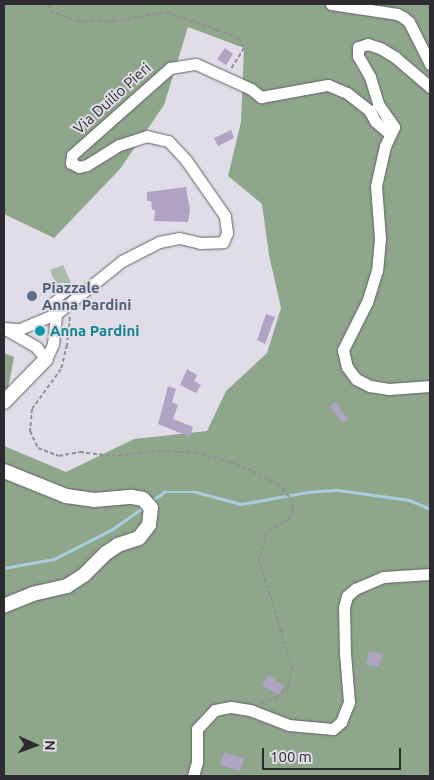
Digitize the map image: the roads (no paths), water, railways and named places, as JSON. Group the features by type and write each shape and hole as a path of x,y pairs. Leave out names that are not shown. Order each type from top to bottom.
{"street":[{"path":"331,4 397,14 403,17 410,22 430,64"},
{"path":"430,86 395,57 380,48 368,44 358,48 358,56 370,77 378,104 393,122 394,127 385,146 376,186 380,238 377,270 367,302 343,350 347,367 356,379 370,386 389,389 430,386"},
{"name":"Via Duilio Pieri","path":"4,328 20,329 56,314 122,261 159,242 179,238 200,243 213,244 222,242 227,233 225,216 186,160 168,141 147,136 118,145 87,165 78,167 70,163 72,155 170,68 196,64 251,89 261,97 328,85 347,93 369,110 376,121 390,134"},
{"path":"4,402 46,359 53,344 56,314 53,302 71,289"},
{"path":"4,328 36,347 46,359"},
{"path":"4,470 66,496 94,500 132,497 147,504 150,525 139,538 118,545 106,553 84,575 66,586 33,594 4,606"},
{"path":"193,776 197,762 197,729 206,717 215,710 232,707 250,710 290,726 334,729 341,722 349,702 344,634 346,596 355,588 383,577 430,574"}],"waterway":[{"path":"152,501 164,492 196,492 241,504 307,492 338,490 409,500 430,509"},
{"path":"4,568 54,559 111,530 144,507"}],"place":[{"name":"Piazzale Anna Pardini","path":"32,296"},
{"name":"Anna Pardini","path":"40,331"}]}
